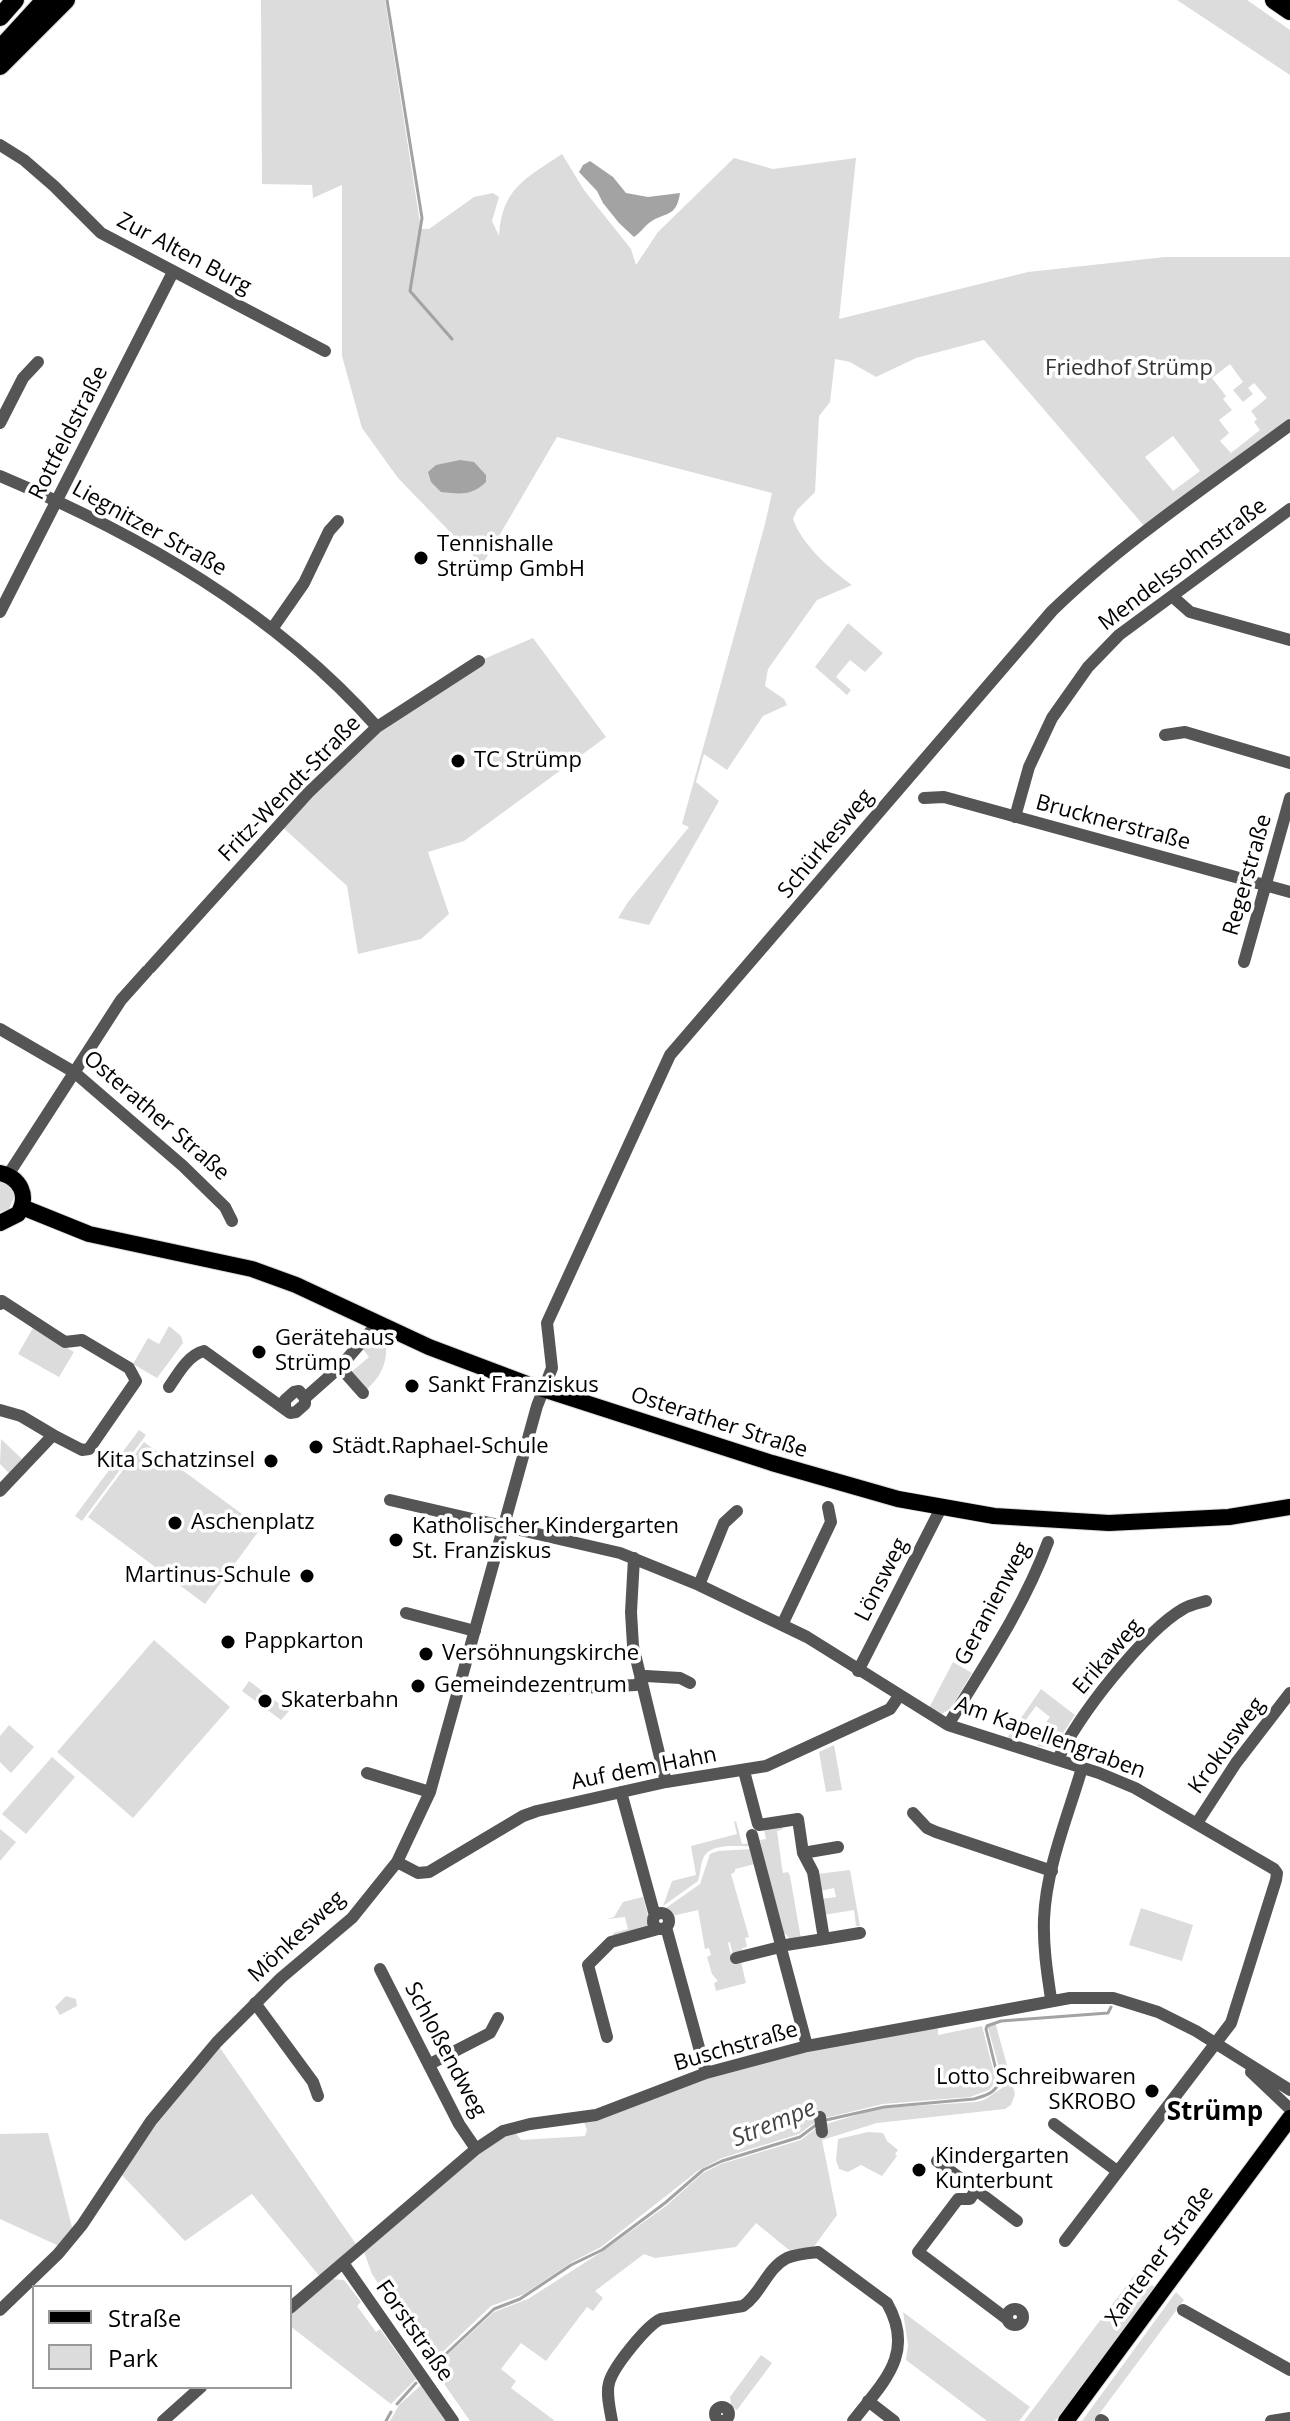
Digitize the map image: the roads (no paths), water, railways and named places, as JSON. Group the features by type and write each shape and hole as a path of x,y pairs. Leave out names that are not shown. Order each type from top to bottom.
{"highway":[{"path":"0,17 15,0"},
{"path":"0,49 45,0"},
{"path":"0,66 66,0"},
{"path":"1274,0 1290,11"}],"main road":[{"path":"0,1223 11,1219 22,1207 23,1192 15,1179 4,1174"},
{"name":"Osterather Straße","path":"22,1207 89,1234 252,1269 296,1285 429,1347 545,1390 843,1485 941,1508 1051,1521 1109,1523 1229,1517 1290,1507"},
{"name":"Xantener Straße","path":"1066,2421 1290,2118"}],"street":[{"name":"Zur Alten Burg","path":"0,145 24,160 54,186 101,233 325,351"},
{"name":"Rottfeldstraße","path":"0,612 173,272"},
{"path":"0,423 23,378 38,362"},
{"name":"Schürkesweg","path":"545,1390 552,1368 547,1323 670,1055 1052,611 1084,579 1126,546 1290,425"},
{"name":"Liegnitzer Straße","path":"0,476 57,500 197,575 272,629 343,688 377,727"},
{"name":"Mendelssohnstraße","path":"1015,817 1029,767 1052,718 1072,687 1119,635 1289,512"},
{"path":"272,629 304,583 329,531 338,521"},
{"path":"1172,596 1190,612 1290,640"},
{"name":"Fritz-Wendt-Straße","path":"4,1174 121,1000 310,792 377,727 479,661"},
{"path":"1165,735 1185,732 1290,763"},
{"name":"Brucknerstraße","path":"924,798 944,797 1290,892"},
{"name":"Regerstraße","path":"1244,962 1290,798"},
{"name":"Osterather Straße","path":"0,1029 74,1072 183,1166 225,1207 232,1221"},
{"path":"0,1304 2,1301 20,1310 27,1320 65,1342 82,1340 129,1368 136,1381 91,1446 82,1450 21,1416 0,1410"},
{"path":"169,1387 195,1353 204,1351 276,1405 285,1408 285,1400 294,1392 299,1391 305,1398 340,1367 377,1324"},
{"path":"340,1367 363,1393"},
{"name":"Mönkesweg","path":"0,2310 82,2225 151,2121 217,2042 255,2003 352,1918 397,1862 430,1792 537,1406 545,1390"},
{"path":"0,1491 53,1435"},
{"name":"Am Kapellengraben","path":"390,1500 634,1558 699,1585 807,1637 948,1725 1135,1788 1269,1864 1277,1873 1231,2023 1215,2044"},
{"path":"782,1625 831,1522 828,1507"},
{"name":"Lönsweg","path":"858,1671 941,1508"},
{"path":"699,1585 724,1523 737,1511"},
{"name":"Geranienweg","path":"948,1725 1018,1610 1048,1542"},
{"path":"634,1558 633,1646 666,1782"},
{"name":"Erikaweg","path":"1058,1760 1065,1740 1125,1664 1184,1608 1206,1601"},
{"path":"406,1613 475,1631"},
{"path":"559,1689 636,1685 646,1676 680,1678 690,1683"},
{"name":"Krokusweg","path":"1197,1823 1236,1763 1290,1693"},
{"name":"Auf dem Hahn","path":"397,1862 418,1873 429,1872 523,1816 666,1782 774,1764 879,1715 890,1709 899,1696"},
{"path":"1051,1999 1044,1958 1044,1916 1052,1871 1082,1768"},
{"path":"744,1771 781,1946 807,2046"},
{"path":"367,1773 430,1792"},
{"path":"621,1792 706,2073"},
{"path":"913,1813 927,1828 936,1832 1052,1871"},
{"path":"757,1828 798,1819 803,1853 813,1872 824,1939"},
{"path":"803,1853 838,1847"},
{"path":"607,2037 588,1965 611,1942 660,1924"},
{"path":"736,1958 781,1946 860,1933"},
{"name":"Schloßendweg","path":"380,1969 459,2124 476,2149"},
{"name":"Buschstraße","path":"292,2306 476,2149 503,2131 596,2115 706,2073 807,2046 1051,1999 1100,1997 1123,2000 1175,2019 1290,2090"},
{"path":"255,2003 313,2082 318,2096"},
{"path":"430,2064 490,2033 498,2018"},
{"path":"1065,2241 1215,2044"},
{"name":"Buschstraße","path":"1243,2063 1290,2109"},
{"path":"820,2117 822,2132"},
{"path":"1054,2124 1117,2171"},
{"path":"937,2161 1017,2221"},
{"path":"976,2190 970,2199 958,2199 918,2252 1007,2319"},
{"path":"612,2421 609,2384 651,2324 661,2319 743,2306 751,2301 783,2260 818,2252 887,2303 893,2314 898,2356 895,2365 853,2421"},
{"name":"Forststraße","path":"343,2263 453,2421"},
{"path":"1183,2310 1290,2370"},
{"path":"163,2421 199,2389"},
{"path":"868,2401 894,2421"},
{"path":"1271,2421 1290,2418"}],"waterway":[{"path":"387,0 422,218 410,291 452,339"},
{"name":"Strempe","path":"826,2120 884,2107 974,2099 986,2095 999,2082 987,2026 1001,2021 1108,2013 1111,2007"},
{"name":"Strempe","path":"435,2364 494,2309 520,2299 571,2265 602,2250 703,2170 722,2161 800,2137 816,2125"},
{"name":"Strempe","path":"397,2404 416,2383"},
{"name":"Strempe","path":"386,2421 391,2412"}],"place":[{"name":"Tennishalle Strümp GmbH","path":"421,558"},
{"name":"TC Strümp","path":"458,761"},
{"name":"Gerätehaus Strümp","path":"259,1352"},
{"name":"Sankt Franziskus","path":"412,1386"},
{"name":"Städt.Raphael-Schule","path":"316,1447"},
{"name":"Kita Schatzinsel","path":"271,1461"},
{"name":"Aschenplatz","path":"175,1523"},
{"name":"Katholischer Kindergarten St. Franziskus","path":"396,1540"},
{"name":"Martinus-Schule","path":"307,1576"},
{"name":"Pappkarton","path":"228,1642"},
{"name":"Versöhnungskirche","path":"426,1654"},
{"name":"Gemeindezentrum","path":"418,1686"},
{"name":"Skaterbahn","path":"265,1701"},
{"name":"Lotto Schreibwaren SKROBO","path":"1152,2091"},
{"name":"Kindergarten Kunterbunt","path":"919,2170"}],"district":[{"name":"Strümp","path":"1215,2113"}],"park label":[{"name":"Friedhof Strümp","path":"1129,369"}]}
